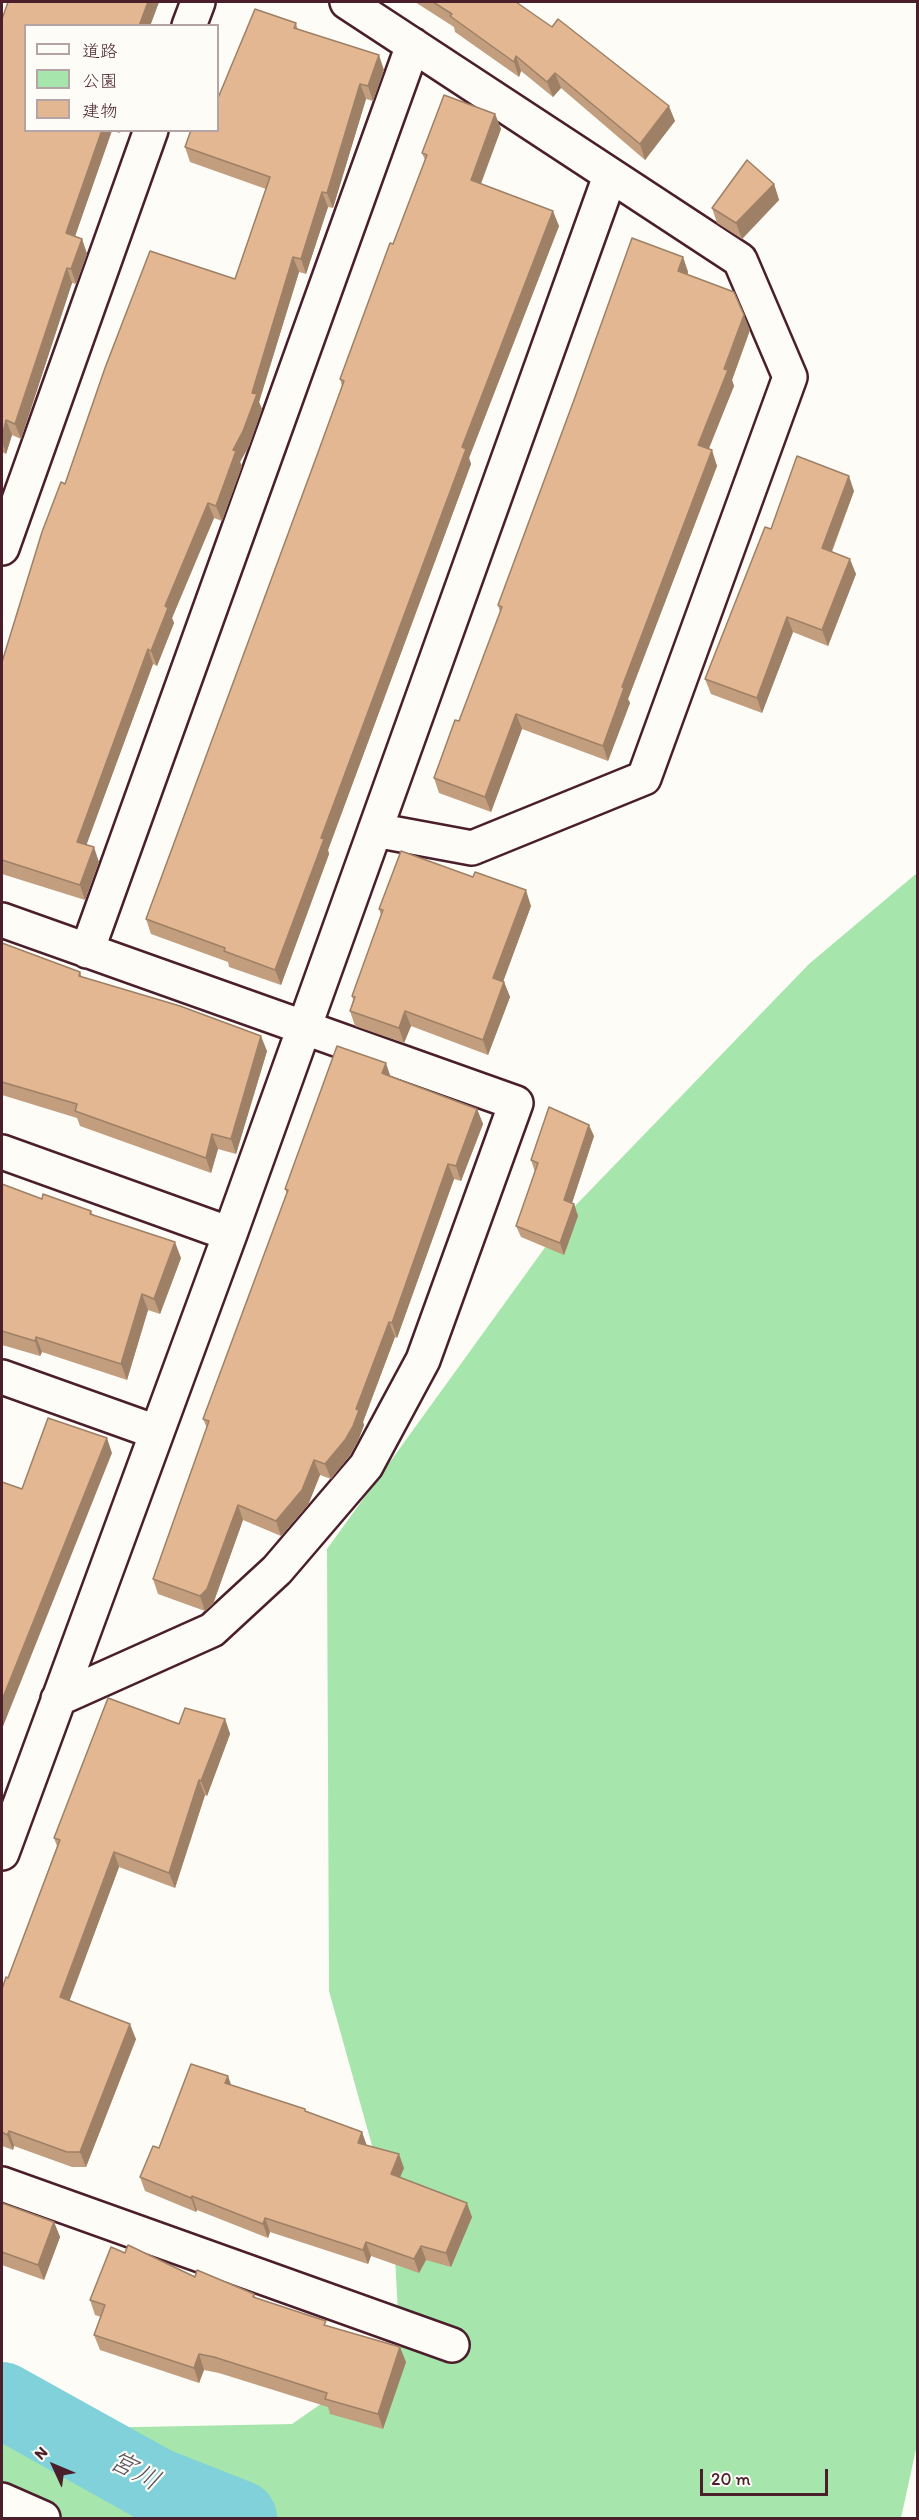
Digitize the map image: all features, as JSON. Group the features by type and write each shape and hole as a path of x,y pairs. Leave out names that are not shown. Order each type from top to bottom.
{"street":[{"path":"190,24 198,2"},
{"path":"347,2 740,260 790,377 644,778 472,848 375,830"},
{"path":"87,951 413,45"},
{"path":"2,548 150,132"},
{"path":"2,1852 230,1234 610,176"},
{"path":"2,920 516,1103 423,1360 366,1466 276,1570 212,1630 58,1699"},
{"path":"2,1152 230,1234"},
{"path":"2,1377 156,1432"},
{"path":"2,2184 452,2345"},
{"path":"2,2500 43,2518"}],"green space":[{"path":"917,873 918,2440 901,2518 2,2518 2,2423 34,2429 292,2424 400,2349 393,2221 329,1991 327,1549 575,1206 809,964"}],"building":[{"path":"8,2 148,2 140,24 24,24 24,132 101,132 66,233 82,239 71,269 67,268 15,424 6,420 2,437 2,19"},
{"path":"433,2 516,2 552,27 558,19 669,106 640,144 555,73 547,82 516,56 514,62"},
{"path":"255,9 296,23 294,28 379,55 368,86 360,84 327,193 322,192 301,259 293,257 252,393 257,394 233,450 236,451 216,506 208,503 165,606 168,608 151,651 148,649 77,842 94,847 80,885 2,860 2,662 42,532 61,482 65,484 105,368 150,251 235,279 270,177 185,147 190,132 219,132 219,96"},
{"path":"444,95 495,114 471,180 553,211 462,447 466,449 321,838 324,839 275,970 224,951 225,948 146,919 344,381 340,379 390,243 393,244 427,155 422,153"},
{"path":"747,160 774,184 736,223 712,208"},
{"path":"632,238 683,257 678,271 734,292 744,315 724,369 728,370 698,445 712,450 622,687 624,688 603,746 516,714 485,797 434,778 455,720 459,721 502,607 498,605"},
{"path":"797,456 849,476 822,548 850,559 822,630 787,617 757,698 705,679 765,527 771,529"},
{"path":"401,851 473,877 475,872 526,890 493,978 504,982 483,1040 405,1011 399,1028 350,1011 355,997 352,996 383,910 379,909"},
{"path":"2,943 80,972 79,976 180,1006 261,1036 231,1139 212,1134 206,1158 75,1111 77,1104 2,1082"},
{"path":"337,1046 386,1063 382,1073 384,1074 477,1109 456,1166 448,1164 392,1323 389,1322 356,1409 359,1410 353,1426 345,1440 325,1464 314,1460 302,1490 276,1521 238,1505 207,1589 200,1596 153,1579 209,1421 203,1419 288,1190 285,1189"},
{"path":"549,1107 589,1125 564,1200 574,1204 560,1243 516,1226 538,1163 531,1160"},
{"path":"2,1184 42,1199 43,1194 91,1211 90,1214 175,1242 154,1299 142,1294 121,1364 36,1337 35,1341 2,1331"},
{"path":"48,1418 107,1438 2,1700 2,1482 22,1489"},
{"path":"108,1698 179,1724 185,1708 225,1719 201,1781 199,1780 169,1873 114,1852 60,1997 130,2024 80,2152 67,2152 9,2131 7,2135 2,2132 2,1989 60,1840 54,1838"},
{"path":"191,2064 228,2076 225,2083 305,2109 305,2111 362,2132 358,2143 399,2154 391,2174 467,2203 446,2253 421,2246 414,2259 366,2242 363,2250 265,2218 263,2224 140,2177 153,2146 159,2148"},
{"path":"2,2203 54,2222 38,2265 2,2252"},
{"path":"128,2245 195,2277 197,2270 254,2294 253,2297 326,2321 324,2325 400,2347 378,2414 325,2399 327,2393 214,2357 199,2354 194,2368 94,2335 105,2305 90,2300 111,2247 125,2253"}],"waterway":[{"name":"宮川","path":"2,2400 155,2485 239,2518"}]}
